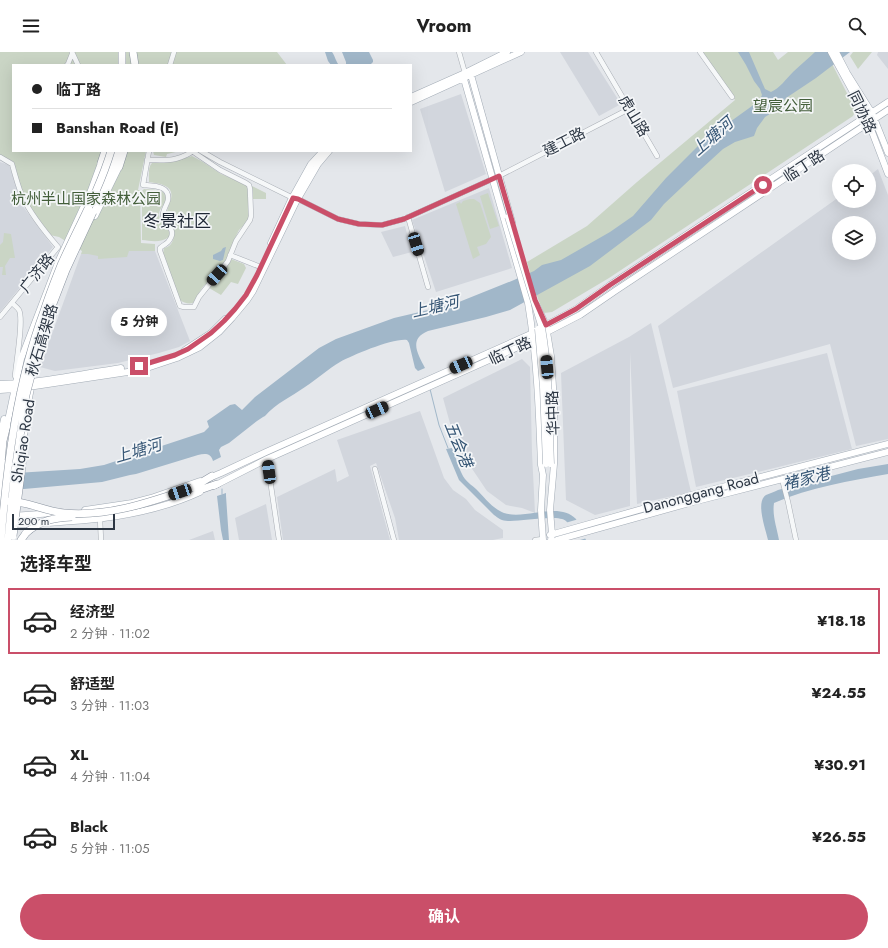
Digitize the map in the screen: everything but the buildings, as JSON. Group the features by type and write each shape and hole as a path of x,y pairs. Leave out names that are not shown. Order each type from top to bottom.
{"highway":[{"path":"122,52 122,64"},
{"path":"132,52 133,64"},
{"path":"101,162 105,152"},
{"path":"1,540 14,428 32,346 60,267 88,209 111,152"},
{"name":"秋石高架路","path":"10,540 14,478 22,419 26,395 38,349 49,314 118,152"},
{"path":"119,167 124,152"},
{"path":"2,473 2,455 6,425"},
{"path":"10,540 24,432"},
{"path":"21,540 32,528 47,520 100,516 148,505 193,490 212,476"},
{"path":"0,502 18,501 62,513 94,513 117,510 217,484"}],"main road":[{"path":"412,97 467,76 507,52"},
{"path":"412,102 521,52"},
{"name":"同协路","path":"831,52 869,115 875,119 888,153"},
{"name":"同协路","path":"836,52 845,74"},
{"name":"华中路","path":"467,76 496,177 528,304 533,333 541,465 543,475 541,510 544,540"},
{"name":"临丁路","path":"0,517 81,511 132,503 151,498 212,476 533,333 576,309 888,102"},
{"name":"临丁路","path":"0,526 111,518 154,509 184,500 267,459 534,340 580,315 615,290 869,124 888,110"},
{"name":"同协路","path":"869,115 869,124 888,174"},
{"path":"0,390 32,384 141,370 177,358 200,347 219,332 253,291 262,268 295,198 312,164 322,152"},
{"path":"295,198 318,164 328,152"},
{"name":"Shiqiao Road","path":"0,510 6,425 16,387 21,359 58,260 61,248 90,193 101,162"},
{"name":"Shiqiao Road","path":"24,432 32,384 41,349 52,316 77,254 119,167"},
{"name":"华中路","path":"499,189 535,300 546,325 551,356 554,402 554,464 550,510 552,537"},
{"name":"华中路","path":"499,189 538,330 548,464 553,476"},
{"path":"0,384 16,387"},
{"path":"0,438 8,399 16,387"},
{"name":"Danonggang Road","path":"558,540 588,528 691,495 888,444"},
{"name":"Danonggang Road","path":"544,540 562,532 588,528 888,452"},
{"name":"华中路","path":"543,475 548,464"},
{"name":"Shiqiao Road","path":"10,540 12,516 20,469"}],"street":[{"path":"170,64 174,52"},
{"name":"华中路","path":"459,52 467,76"},
{"name":"虎山路","path":"596,52 658,156"},
{"path":"700,52 732,97"},
{"path":"68,64 72,53"},
{"path":"72,53 78,64"},
{"name":"建工路","path":"203,152 220,162 338,219 359,224 382,225 408,218 496,177 629,109"},
{"path":"149,152 143,186 159,186 163,188 168,195 168,200 163,214 172,233 168,242 160,248 160,251 180,306 194,307 199,297 222,269 251,216 250,189 248,185 220,170 193,152"},
{"path":"147,160 176,160 186,156 190,152"},
{"path":"0,158 12,164 22,196 35,219 61,248 77,254"},
{"path":"408,218 428,288"},
{"name":"广济路","path":"0,317 61,248"},
{"path":"230,255 262,268"},
{"path":"12,303 18,308 20,318 15,375 16,387"},
{"path":"267,459 279,540"},
{"path":"375,469 394,540"},
{"path":"782,479 796,540"},
{"path":"100,519 101,540"},
{"path":"535,540 544,540"}],"shaded area":[{"path":"560,52 588,52 621,104 599,116"},
{"path":"878,52 888,52 888,69 877,55"},
{"path":"461,94 486,174 445,192 420,109"},
{"path":"0,162 9,165 17,186 19,201 53,247 0,312"},
{"path":"878,169 888,195 888,439 856,446 830,344 673,388 658,326 832,202 832,208 876,208 876,171"},
{"path":"489,188 512,268 436,292 412,220"},
{"path":"405,226 412,252 393,257 381,232"},
{"path":"155,251 190,341 179,347 118,363 55,371 40,367 81,254"},
{"path":"651,323 691,492 637,504 630,352 630,506 595,515 566,500 561,373 629,337"},
{"path":"827,353 852,449 696,487 677,391"},
{"path":"522,359 530,367 535,513 522,508 506,505 487,491 456,445 443,398"},
{"path":"420,411 444,478 453,490 466,499 475,510 503,530 503,538 493,540 399,540 395,518 376,463 370,466 390,540 283,540 277,497 335,469 337,482 349,476 337,440"},
{"path":"266,504 272,540 239,540 235,518"},
{"path":"213,531 215,540 189,540"}],"green space":[{"name":"杭州半山国家森林公园","path":"0,52 277,52 286,64 12,64 12,152 146,152 138,190 140,190 141,243 155,244 155,251 129,251 127,257 98,259 98,256 81,254 82,251 59,237 50,235 34,216 19,183 12,161 0,156"},
{"name":"望宸公园","path":"703,52 773,52 778,60 788,52 826,52 855,109 855,112 853,116 609,278 552,312 544,313 538,299 527,262 587,226 735,100"},
{"path":"853,52 872,52 858,69 850,56"},
{"path":"153,152 176,152 167,154 166,157 154,155"},
{"path":"192,156 221,174 247,186 249,217 246,223 239,230 227,258 220,269 202,288 193,303 185,303 180,300 163,253 164,248 171,244 174,236 167,215 171,198 170,190 164,185 149,182 149,173 152,163 173,162"},
{"path":"252,186 266,193 266,199 253,199"},
{"path":"144,189 157,190 165,194 166,201 160,210 159,215 170,233 169,237 166,239 156,241 142,240 142,191"},
{"path":"488,193 499,226 490,229 480,196"},
{"path":"474,199 480,203 491,237 486,244 477,247 480,255 473,259 456,204 460,202 461,204 463,201"},
{"path":"4,233 11,234 15,258 10,258 5,266 6,275 2,275 3,267 0,267 0,245 3,242"},
{"path":"231,259 244,264 246,268 238,284 231,282 221,295 209,288 224,272"}],"water":[{"path":"325,52 332,52 338,64 330,64"},
{"path":"342,52 369,52 373,60 371,64 346,64"},
{"name":"上塘河","path":"738,52 749,52 765,89 771,92 780,86 815,52 850,52 816,78 786,98 775,111 765,117 757,128 754,136 735,142 723,149 664,204 651,220 590,266 510,310 428,331 422,334 418,338 416,347 425,368 418,371 415,368 407,340 383,344 354,355 331,368 269,411 265,416 229,443 221,447 219,450 221,457 213,461 211,456 203,454 136,474 102,482 0,490 0,474 80,469 104,465 204,432 209,427 207,421 230,405 235,404 242,410 255,397 319,348 336,339 394,318 454,304 514,280 534,271 542,265 561,260 610,232 633,216 666,178 702,142 759,101 762,95 760,89"},
{"path":"226,247 223,260 220,261 213,259 213,255"},
{"path":"452,448 459,468 465,479 496,509 513,515 561,511 576,519 586,540 577,540 566,521 562,519 547,518 508,521 502,520 494,515 459,480 446,449"},
{"path":"888,464 888,474 816,489 788,497 774,503 774,517 779,540 768,540 761,510 761,504 766,495 778,490 858,469"},
{"path":"226,493 229,540 223,540 217,496"}],"pier":[{"path":"579,519 587,538 575,540 565,523"}],"waterway":[{"name":"五会港","path":"430,389 439,425 448,448"},
{"path":"222,489 222,494"}],"district":[{"name":"冬景社区","path":"177,221"}],"route":[{"path":"139,366 159,361 188,349 211,333 235,309 246,295 257,275 293,198 298,199 338,219 359,224 382,225 404,219 499,176 535,300 546,325 576,309 610,285 763,185"}],"water label":[{"name":"褚家港","path":"806,478"}]}
